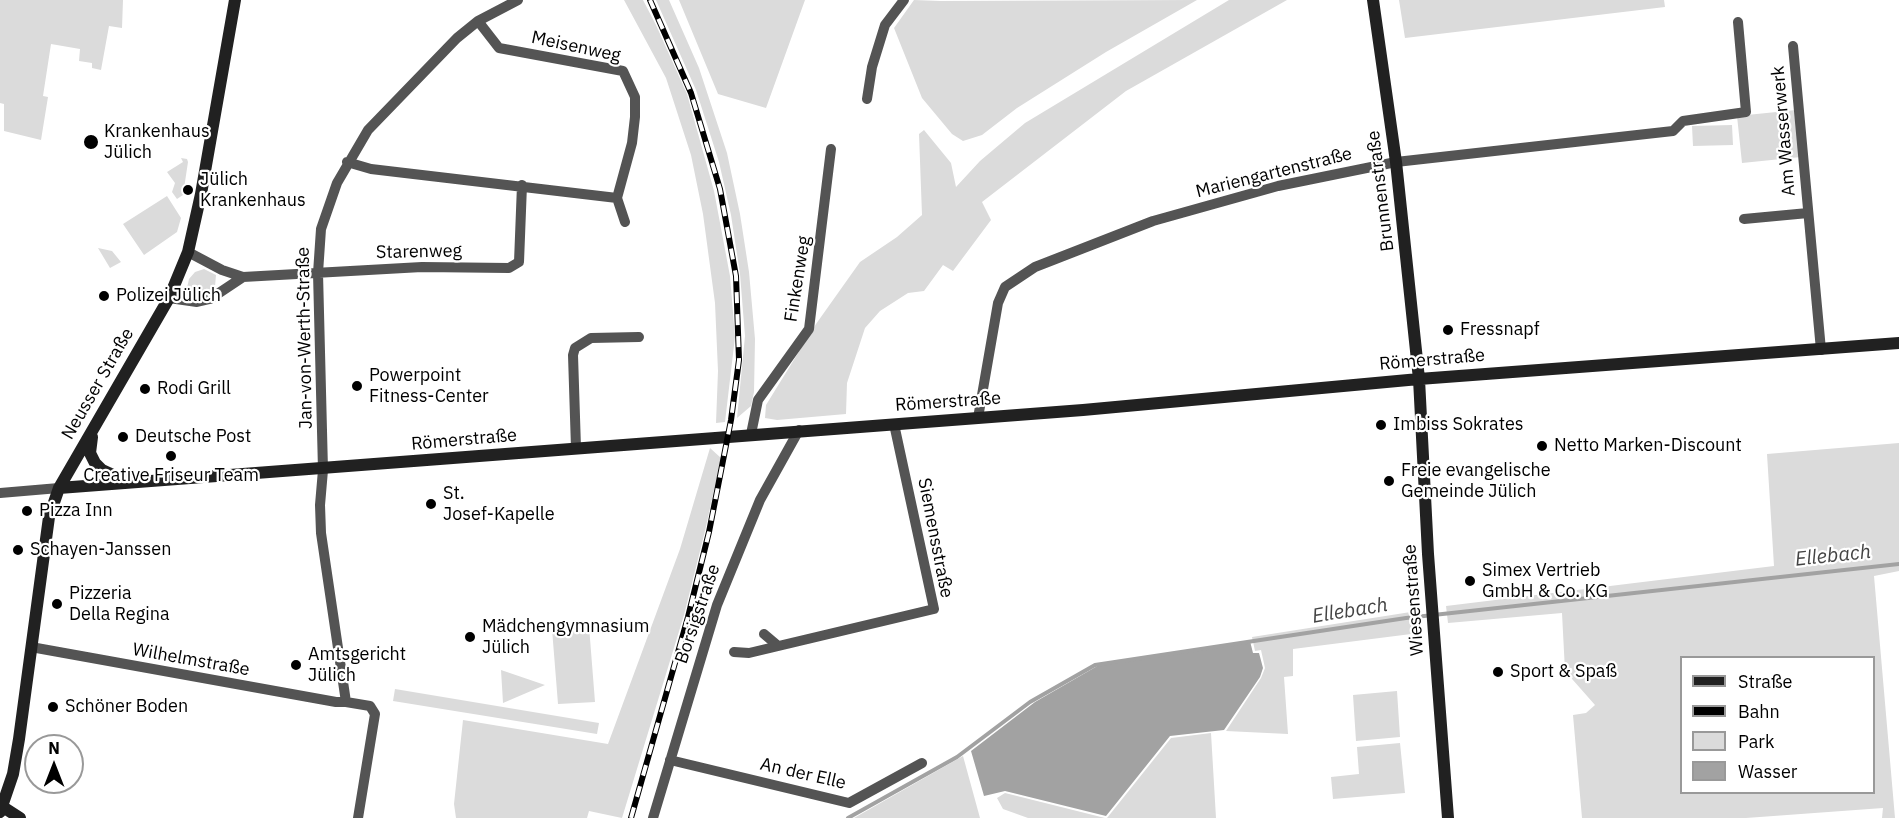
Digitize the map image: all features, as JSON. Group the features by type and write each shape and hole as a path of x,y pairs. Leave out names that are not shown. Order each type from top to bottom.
{"main road":[{"name":"Neusser Straße","path":"1,810 15,766 49,517 59,488 169,298 188,252 201,194 235,0"},
{"name":"Brunnenstraße","path":"1373,0 1396,162 1419,379"},
{"name":"Römerstraße","path":"59,488 323,470 799,430 978,418 1419,379 1899,343"},
{"name":"Wiesenstraße","path":"1419,379 1432,605 1448,818"},
{"path":"94,429 90,446 95,463 115,477 133,483"},
{"path":"1,810 21,818"}],"street":[{"name":"Jan-von-Werth-Straße","path":"346,702 321,532 323,470 318,250 326,208 348,162 368,130 457,38 478,21 518,0"},
{"path":"867,99 872,67 885,25 904,0"},
{"name":"Meisenweg","path":"478,21 499,48 623,71 635,97 632,143 617,198"},
{"name":"Mariengartenstraße","path":"978,418 998,303 1005,287 1017,277 1109,237 1153,221 1278,186 1396,162 1673,131 1683,121 1746,112 1738,22"},
{"name":"Am Wasserwerk","path":"1793,46 1821,350"},
{"name":"Finkenweg","path":"751,434 758,400 809,329 831,149"},
{"path":"348,162 370,169 522,185 617,198 625,222"},
{"name":"Starenweg","path":"318,273 422,267 509,268 519,262 522,185"},
{"name":"Am Wasserwerk","path":"1744,219 1808,213"},
{"path":"188,252 222,270 243,277 318,273"},
{"path":"169,298 197,302 210,299 243,277"},
{"path":"576,448 573,355 575,348 591,338 639,337"},
{"name":"Siemensstraße","path":"734,652 749,653 934,609 894,424"},
{"name":"Borsigstraße","path":"653,818 717,605 760,500 799,430"},
{"name":"Römerstraße","path":"0,493 59,488"},
{"path":"764,634 777,645"},
{"name":"Wilhelmstraße","path":"31,647 324,700 370,706 375,714 358,818"},
{"name":"An der Elle","path":"670,760 849,803 921,763"}],"green space":[{"path":"0,0 123,0 122,28 109,26 101,70 92,68 92,63 79,61 80,49 51,44 43,96 48,97 41,140 4,131 4,104 0,103"},
{"path":"624,0 643,0 656,25 687,94 714,191 730,276 735,337 725,422 716,423 718,371 715,303 703,214 691,155 666,78"},
{"path":"656,0 669,0 699,68 727,153 740,214 749,272 755,339 754,392 751,406 737,418 745,336 740,274 731,215 719,162 696,90"},
{"path":"679,0 805,0 766,108 718,94"},
{"path":"914,0 1197,0 1106,52 1017,108 982,135 963,141 952,134 922,98 894,28"},
{"path":"1229,0 1287,0 1126,91 982,202 991,220 953,271 943,265 924,291 908,293 880,311 865,328 847,383 846,414 777,420 765,418 766,405 816,324 860,262 897,237 922,215 919,134 924,130 951,163 956,187 980,161 1025,123"},
{"path":"1399,0 1664,0 1665,7 1405,38"},
{"path":"1796,110 1801,157 1742,163 1737,116"},
{"path":"1732,125 1733,145 1693,146 1692,126"},
{"path":"181,158 187,159 188,162 183,195 177,199 172,192 175,183 167,172 183,162"},
{"path":"167,196 181,218 177,232 144,255 123,224"},
{"path":"98,248 112,251 121,262 110,268"},
{"path":"204,269 216,275 215,286 202,295 193,295 187,288 189,279 195,272"},
{"path":"1899,443 1899,571 1874,576 1895,818 1882,818 1883,808 1746,818 1582,818 1573,715 1586,713 1595,705 1565,671 1562,613 1448,623 1446,606 1774,566 1767,454"},
{"path":"710,448 721,458 705,531 684,615 622,818 589,811 587,818 456,818 454,804 463,720 608,744 680,549"},
{"path":"1417,611 1419,633 1293,649 1293,676 1284,677 1288,734 1226,731 1261,678 1265,668 1261,650 1255,651 1252,637"},
{"path":"589,626 595,702 558,704 552,629"},
{"path":"501,670 545,685 503,703"},
{"path":"395,689 599,723 597,734 393,701"},
{"path":"1397,691 1400,737 1356,741 1353,695"},
{"path":"1211,733 1216,818 1107,818 1171,738"},
{"path":"1400,743 1405,793 1333,799 1331,777 1359,774 1357,747"},
{"path":"963,756 980,818 854,818"},
{"path":"1005,793 1105,818 1028,818 1003,809 997,798"}],"water":[{"path":"1250,641 1253,653 1259,653 1263,668 1260,677 1224,730 1170,736 1106,816 1005,791 984,796 971,751 1035,702 1099,665"}],"waterway":[{"name":"Ellebach","path":"848,818 957,757 1030,702 1095,665 1406,618 1899,564"}],"railway":[{"path":"631,818 688,617 709,532 731,420 739,360 736,276 720,189 691,93 650,0"}],"place":[{"name":"Krankenhaus Jülich","path":"91,142"},
{"name":"Jülich Krankenhaus","path":"188,190"},
{"name":"Polizei Jülich","path":"104,296"},
{"name":"Fressnapf","path":"1448,330"},
{"name":"Powerpoint Fitness-Center","path":"357,386"},
{"name":"Rodi Grill","path":"145,389"},
{"name":"Imbiss Sokrates","path":"1381,425"},
{"name":"Deutsche Post","path":"123,437"},
{"name":"Netto Marken-Discount","path":"1542,446"},
{"name":"Creative Friseur Team","path":"171,456"},
{"name":"Freie evangelische Gemeinde Jülich","path":"1389,481"},
{"name":"St. Josef-Kapelle","path":"431,504"},
{"name":"Pizza Inn","path":"27,511"},
{"name":"Schayen-Janssen","path":"18,550"},
{"name":"Simex Vertrieb GmbH & Co. KG","path":"1470,581"},
{"name":"Pizzeria Della Regina","path":"57,604"},
{"name":"Mädchengymnasium Jülich","path":"470,637"},
{"name":"Amtsgericht Jülich","path":"296,665"},
{"name":"Sport & Spaß","path":"1498,672"},
{"name":"Schöner Boden","path":"53,707"}]}
